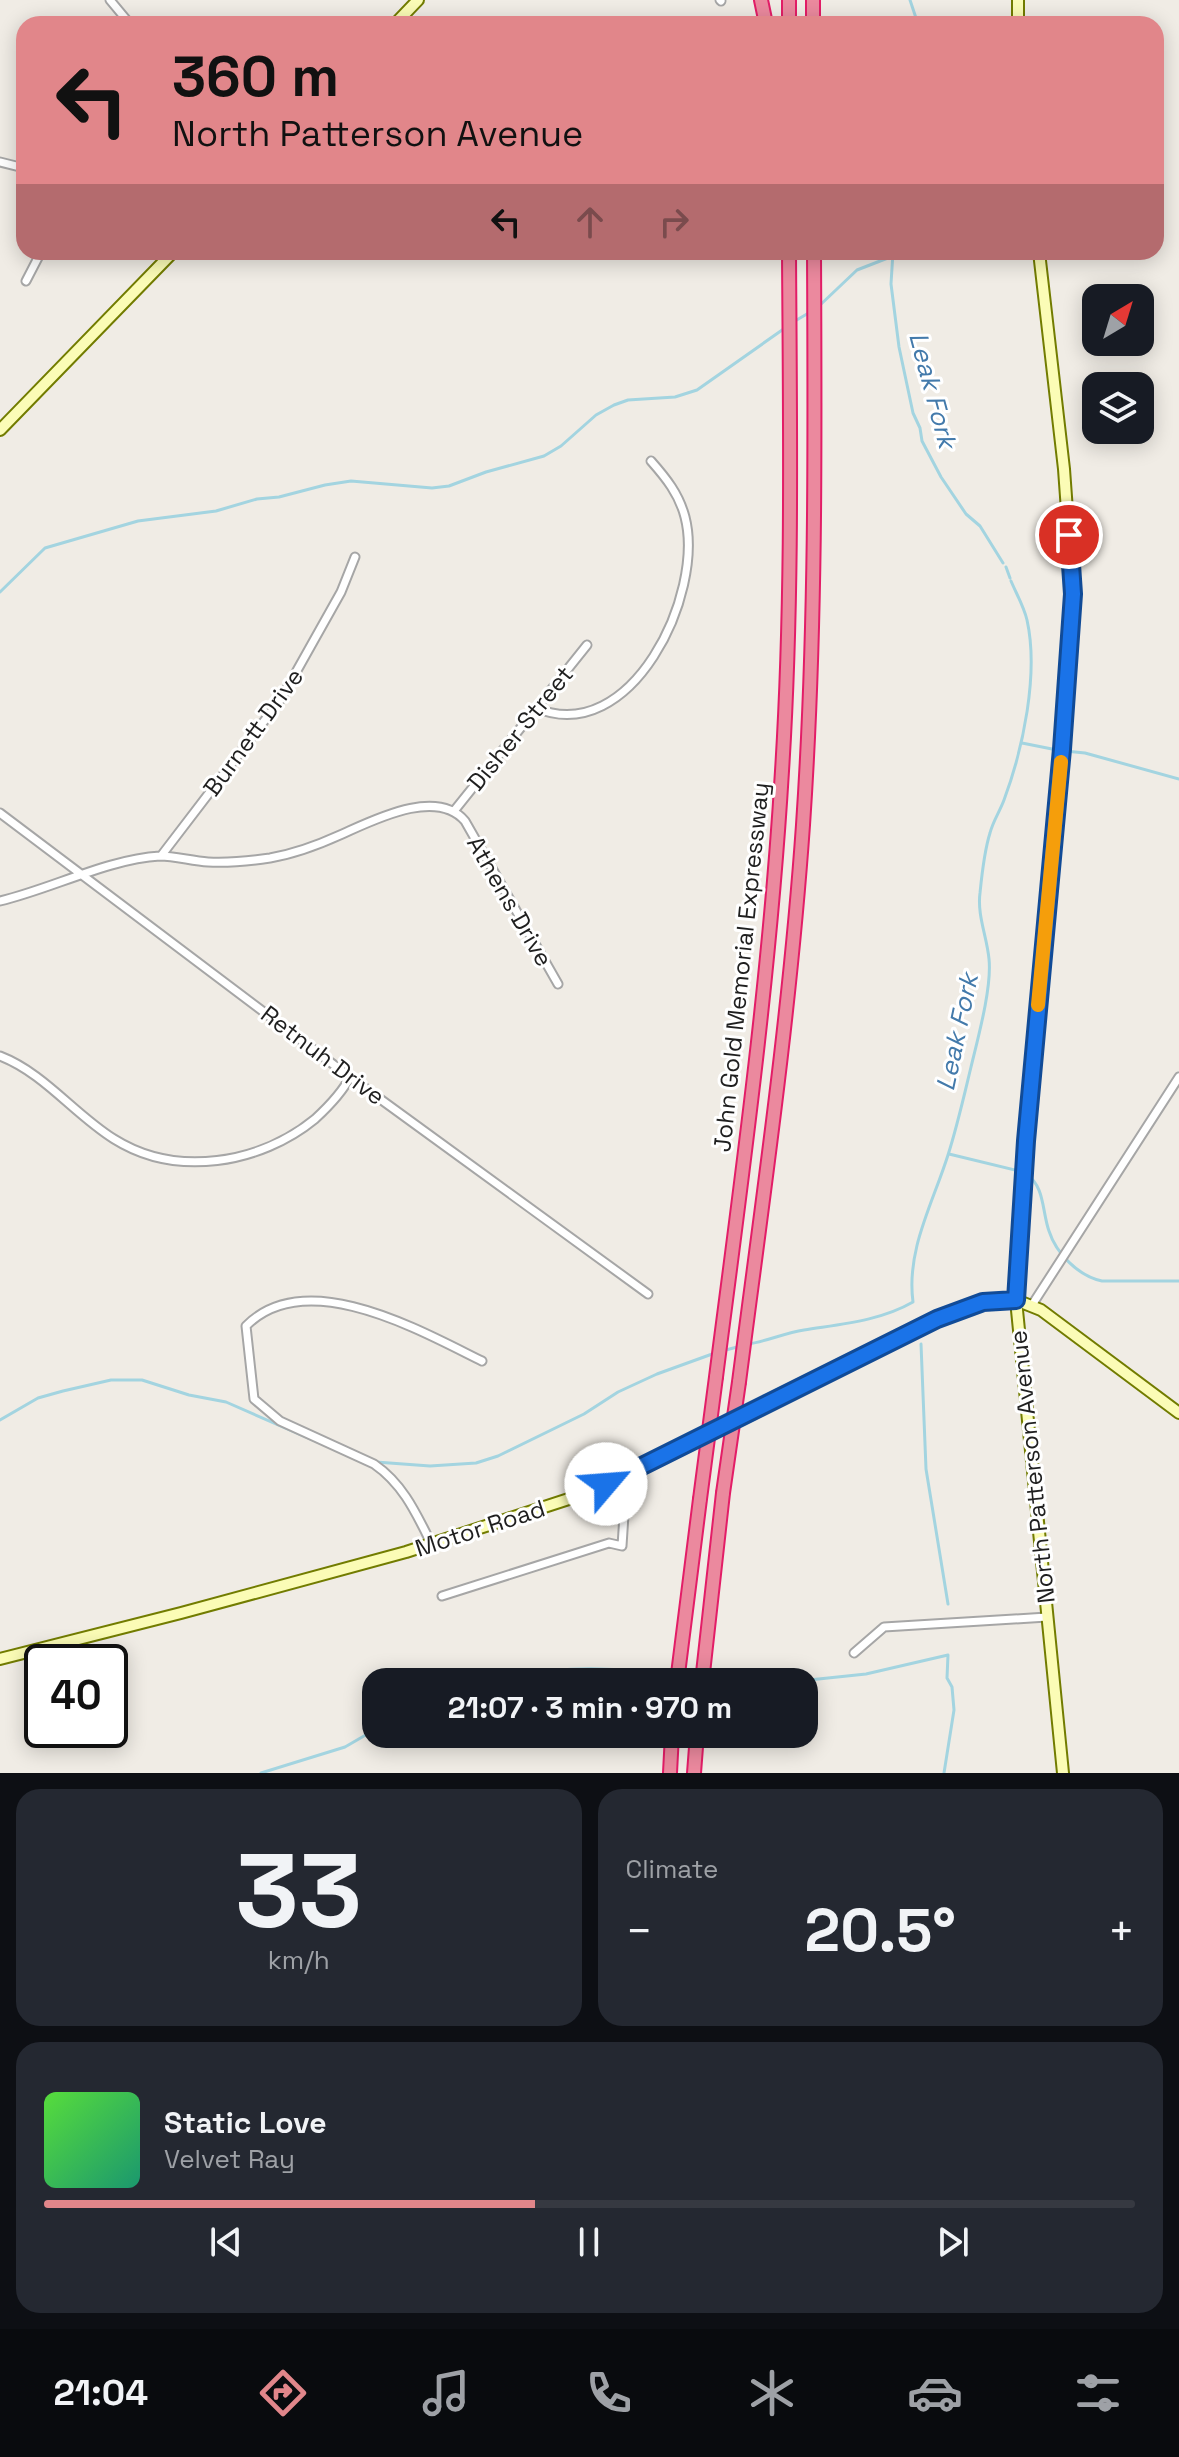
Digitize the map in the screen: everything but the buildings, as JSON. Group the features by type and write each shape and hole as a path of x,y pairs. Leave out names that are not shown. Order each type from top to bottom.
{"highway":[{"name":"John Gold Memorial Expressway","path":"679,1668 769,949 783,768 790,499 789,260"},
{"name":"John Gold Memorial Expressway","path":"704,1668 723,1493 787,1003 803,812 813,569 814,260"},
{"path":"670,1773 671,1748"},
{"path":"694,1773 696,1748"}],"main road":[{"path":"403,16 418,0"},
{"path":"0,430 165,260"},
{"name":"North Patterson Avenue","path":"1040,260 1064,469 1073,594 1055,837 1025,1154 1016,1300 1063,1773"},
{"name":"Motor Road","path":"0,1659 181,1613 431,1543 581,1495 937,1319 983,1302 1016,1300 1032,1305 1179,1413"}],"street":[{"path":"110,0 123,16"},
{"path":"26,281 37,260"},
{"path":"536,708 551,714 579,715 606,705 640,676 669,629 686,574 689,549 686,520 672,485 651,461"},
{"name":"Burnett Drive","path":"161,856 281,699 341,592 355,557"},
{"name":"Disher Street","path":"454,811 587,645"},
{"name":"Athens Drive","path":"0,901 83,875 161,856 231,862 271,858 400,811 424,807 454,811 465,821 558,984"},
{"name":"Retnuh Drive","path":"0,813 350,1077 648,1294"},
{"path":"0,1056 14,1061 114,1139 148,1155 183,1161 233,1159 270,1148 323,1111 350,1077"},
{"path":"1032,1305 1179,1077"},
{"path":"431,1543 405,1494 385,1472 280,1421 254,1399 246,1326 257,1315 275,1307 298,1302 346,1303 419,1329 482,1361"},
{"path":"442,1596 609,1543 622,1546 624,1515 609,1482"},
{"path":"854,1653 884,1627 1047,1617"}],"waterway":[{"name":"Leak Fork","path":"910,0 915,16"},
{"path":"818,307 857,270 883,260"},
{"name":"Leak Fork","path":"892,260 891,284 899,347 922,441 941,477 966,514 980,526 1003,563"},
{"path":"795,321 812,311"},
{"path":"0,592 45,548 138,521 216,511 257,499 351,481 432,488 449,486 544,456 561,446 596,415 614,405 628,400 675,397 697,390 785,328"},
{"name":"Leak Fork","path":"1006,567 1010,578"},
{"name":"Leak Fork","path":"749,1344 797,1331 874,1318 913,1302 913,1264 917,1245 954,1134 984,1013 989,970 980,893 986,848 1017,758 1027,711 1030,641 1026,615 1011,581"},
{"path":"1022,743 1057,750"},
{"path":"1065,751 1085,753 1179,779"},
{"path":"949,1154 1019,1171"},
{"path":"1026,1174 1040,1192 1052,1239 1077,1269 1102,1281 1179,1281"},
{"name":"Leak Fork","path":"921,1344 926,1469 948,1604"},
{"path":"722,1351 741,1346"},
{"path":"376,1462 430,1466 476,1463 498,1456 584,1414 618,1392 715,1353"},
{"path":"0,1420 38,1398 111,1380 142,1380 189,1395 226,1402 331,1448"},
{"path":"818,1679 866,1674 948,1655 947,1678 952,1687 954,1710 944,1773"},
{"path":"261,1773 345,1747 362,1737"}],"slow traffic":[{"path":"1038,1005 1061,762"}],"route":[{"path":"606,1484 937,1319 983,1302 1016,1300 1026,1141 1055,837 1073,594 1069,535"}]}
